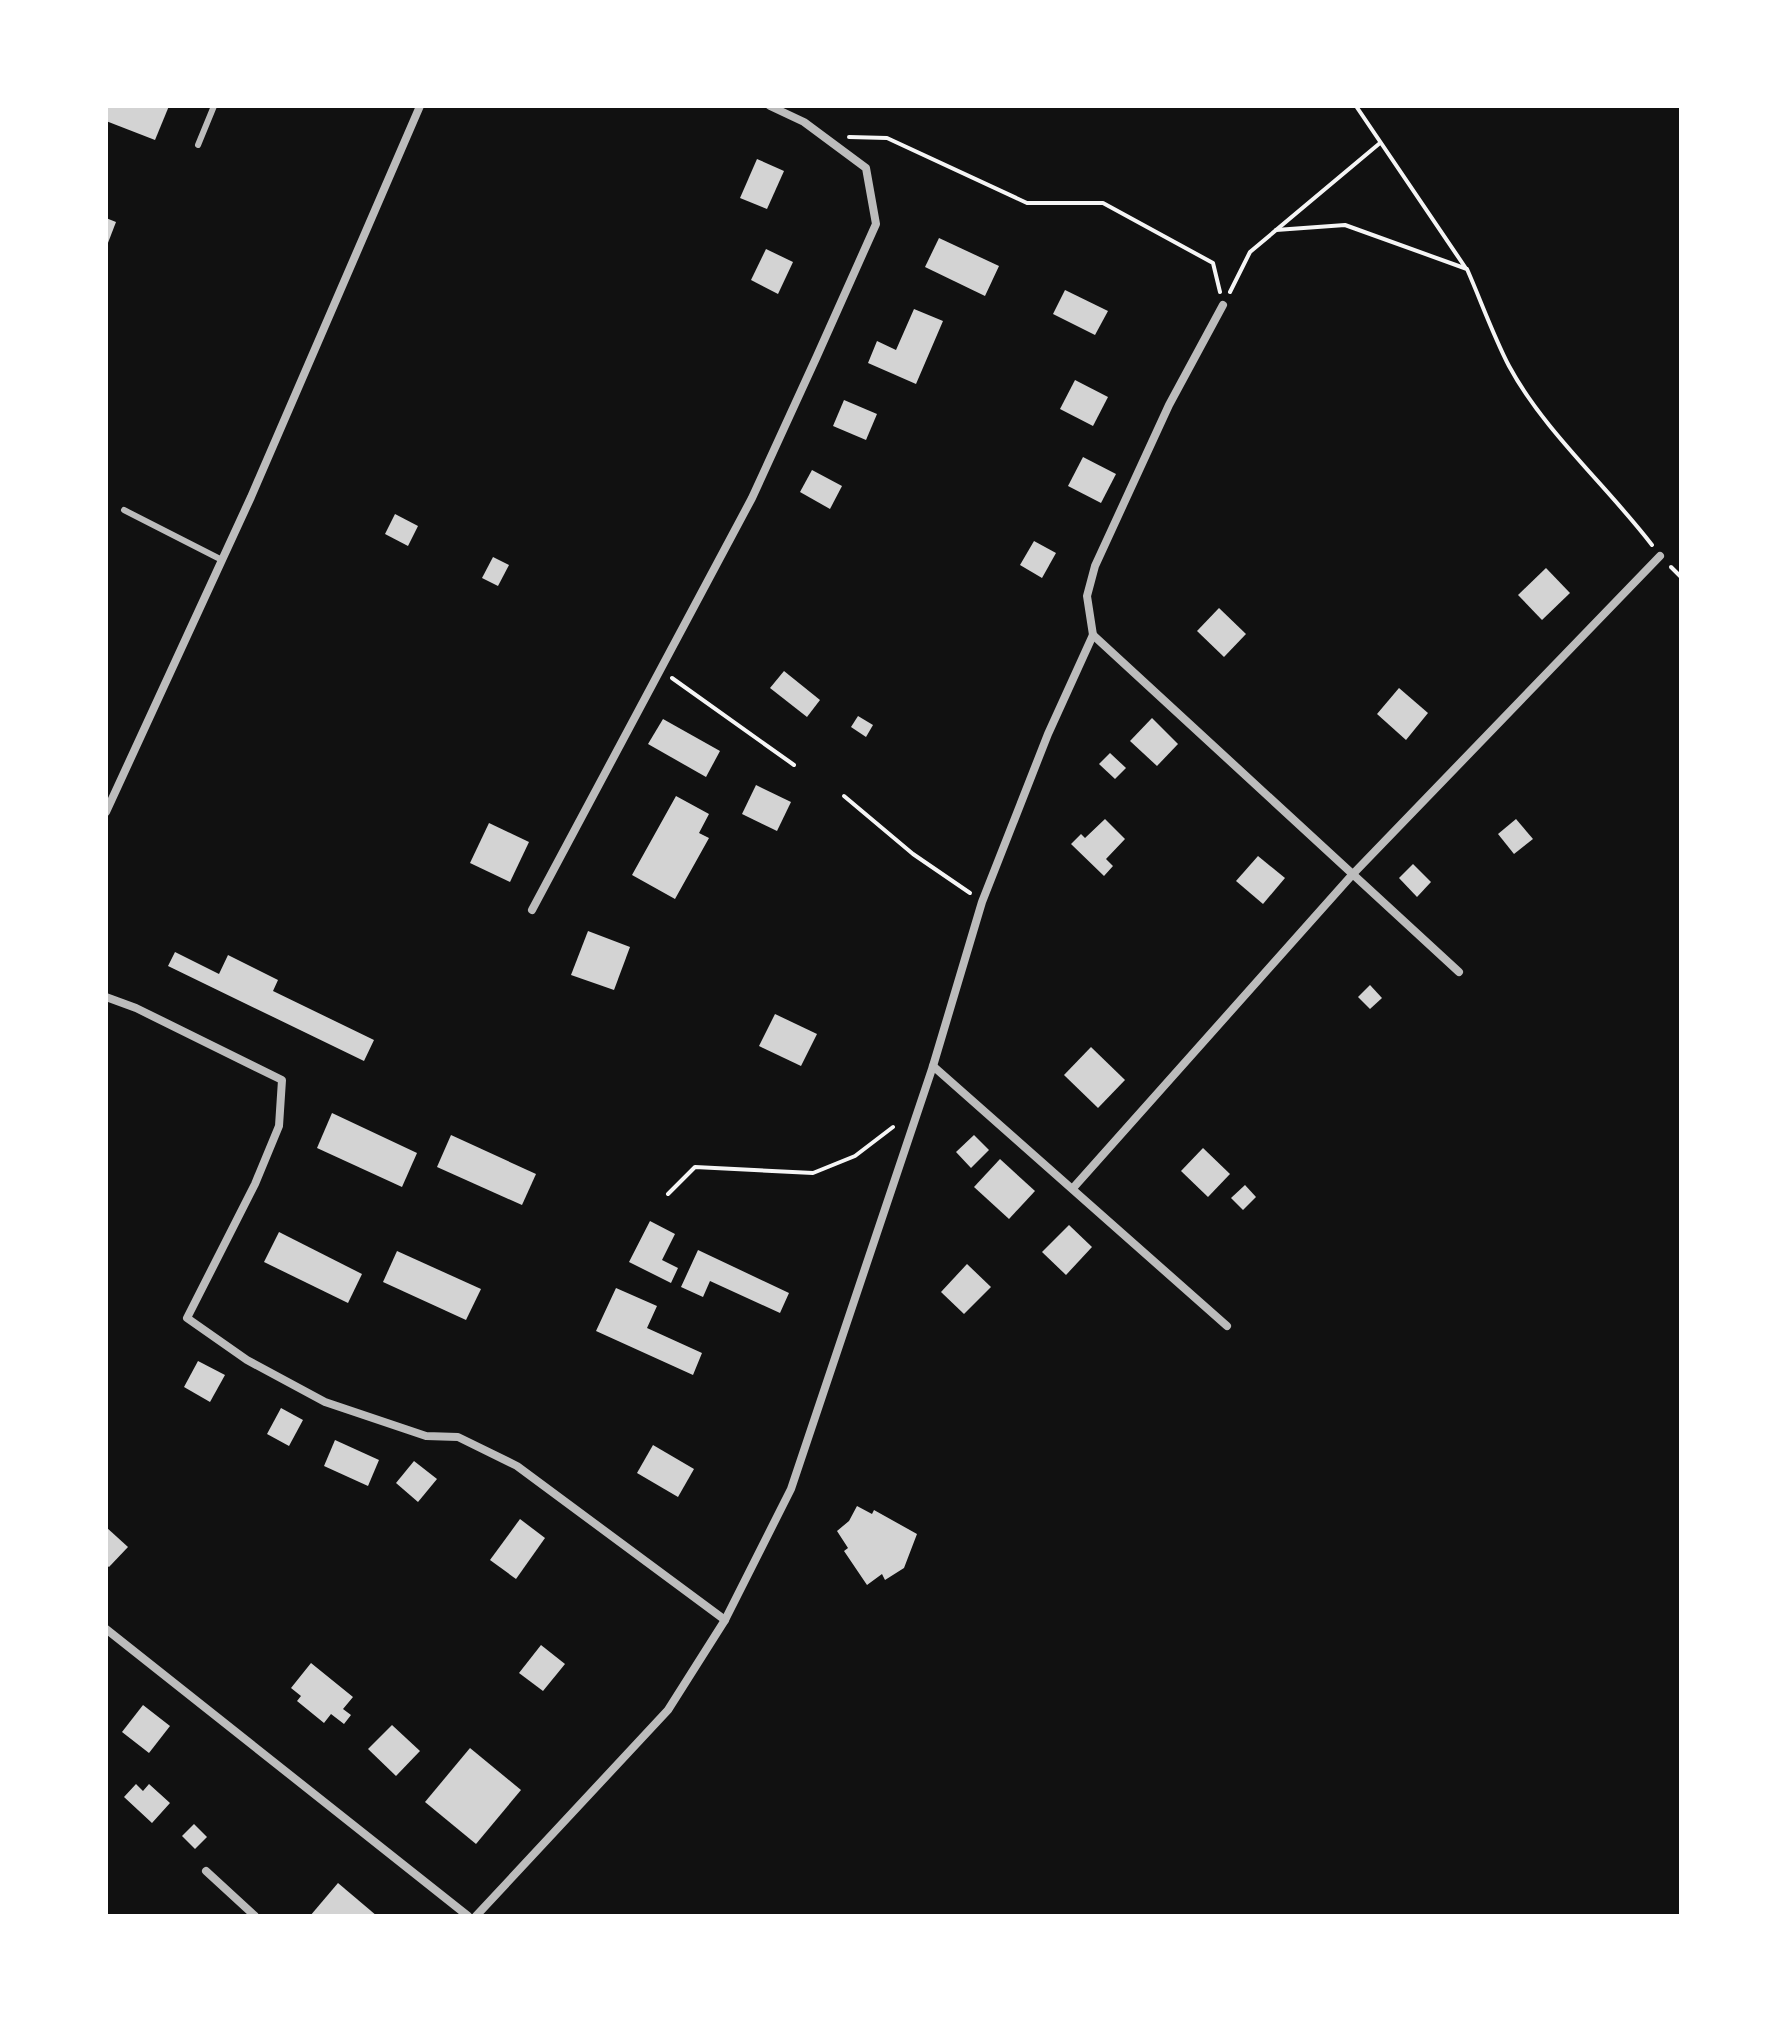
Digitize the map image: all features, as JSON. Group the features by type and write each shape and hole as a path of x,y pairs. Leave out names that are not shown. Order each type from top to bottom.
{"street":[{"path":"106,812 222,560 420,106"},
{"path":"532,910 752,498 876,224 866,168 827,137 770,106"},
{"path":"476,1916 668,1710 725,1620 791,1489 933,1066 982,902 1048,734 1093,635 1087,596 1095,566 1169,405 1223,305"},
{"path":"1074,1187 1352,875 1660,556"},
{"path":"1093,635 1459,972"},
{"path":"106,997 136,1008 282,1080 279,1126 255,1184 187,1318 247,1360 325,1402 426,1436 458,1437 517,1466 725,1620"},
{"path":"933,1066 1074,1187 1227,1326"},
{"path":"106,1629 468,1916"},
{"path":"206,1871 255,1916"}],"lane":[{"path":"198,145 214,106"},
{"path":"124,510 222,560"}],"path":[{"path":"1356,106 1467,269 1510,368 1567,445 1617,499 1660,556 1681,577"},
{"path":"827,137 887,138 1027,203 1103,203 1213,263 1223,305"},
{"path":"1223,305 1250,252 1380,143"},
{"path":"1276,230 1345,225 1467,269"},
{"path":"661,670 794,765"},
{"path":"844,796 913,854 982,902"},
{"path":"668,1194 695,1167 813,1173 855,1156 893,1127"}],"building":[{"path":"106,106 169,106 155,140 106,121"},
{"path":"757,159 784,171 767,209 740,198"},
{"path":"106,218 116,222 106,248"},
{"path":"939,238 999,266 985,296 925,267"},
{"path":"766,249 793,262 778,294 751,280"},
{"path":"1065,290 1108,311 1095,335 1053,314"},
{"path":"914,309 943,321 916,384 868,363 877,341 896,350"},
{"path":"1075,380 1108,397 1093,426 1060,409"},
{"path":"844,400 877,414 866,440 833,426"},
{"path":"1083,457 1116,474 1101,503 1068,486"},
{"path":"812,470 842,486 830,509 800,492"},
{"path":"395,514 418,526 408,546 385,534"},
{"path":"1034,541 1056,553 1042,578 1020,565"},
{"path":"493,557 509,565 498,586 482,578"},
{"path":"1546,568 1570,593 1542,620 1518,595"},
{"path":"1219,608 1246,634 1224,657 1197,631"},
{"path":"784,671 820,700 807,717 770,688"},
{"path":"1399,688 1428,713 1406,740 1377,714"},
{"path":"858,716 873,725 866,737 851,727"},
{"path":"1152,718 1178,744 1157,766 1130,741"},
{"path":"663,719 720,751 706,777 648,744"},
{"path":"1110,753 1126,768 1115,779 1099,764"},
{"path":"756,785 791,802 777,831 742,814"},
{"path":"676,796 709,814 699,833 709,838 675,899 632,875"},
{"path":"1105,819 1125,839 1106,859 1113,866 1104,876 1071,844 1081,834 1085,838"},
{"path":"1516,819 1533,839 1514,854 1498,834"},
{"path":"489,823 529,842 510,882 470,863"},
{"path":"1258,856 1285,878 1263,904 1236,881"},
{"path":"1413,864 1431,882 1417,897 1399,878"},
{"path":"588,931 630,947 614,990 571,975"},
{"path":"175,952 219,974 228,955 278,980 273,991 374,1040 364,1061 168,966"},
{"path":"1370,985 1382,998 1370,1009 1358,997"},
{"path":"775,1014 817,1034 801,1066 759,1046"},
{"path":"1091,1047 1125,1080 1098,1108 1064,1075"},
{"path":"332,1113 417,1153 402,1187 317,1148"},
{"path":"451,1135 536,1174 522,1205 437,1167"},
{"path":"974,1135 989,1150 971,1168 956,1152"},
{"path":"1203,1148 1230,1174 1208,1197 1181,1171"},
{"path":"1000,1159 1035,1191 1009,1219 974,1187"},
{"path":"1245,1185 1256,1197 1243,1210 1231,1198"},
{"path":"650,1221 675,1234 662,1260 678,1268 671,1283 629,1262"},
{"path":"1069,1225 1092,1247 1066,1275 1042,1252"},
{"path":"279,1232 362,1274 348,1303 264,1262"},
{"path":"698,1250 789,1293 780,1313 710,1281 703,1297 681,1287"},
{"path":"397,1251 481,1289 466,1320 383,1282"},
{"path":"967,1264 991,1287 964,1314 941,1292"},
{"path":"616,1288 657,1306 647,1328 702,1353 693,1375 596,1331"},
{"path":"198,1361 225,1375 210,1402 184,1387"},
{"path":"281,1408 303,1420 289,1446 267,1434"},
{"path":"335,1440 379,1460 368,1486 324,1466"},
{"path":"653,1445 694,1469 678,1497 637,1473"},
{"path":"414,1461 437,1479 418,1502 396,1483"},
{"path":"857,1506 872,1514 874,1510 917,1534 904,1568 885,1580 882,1574 867,1585 844,1551 848,1548 837,1531 849,1521"},
{"path":"520,1519 545,1538 516,1579 490,1560"},
{"path":"106,1527 128,1547 109,1567 106,1565"},
{"path":"541,1645 565,1664 543,1691 519,1673"},
{"path":"311,1663 353,1697 343,1709 351,1715 344,1724 331,1714 324,1723 297,1701 301,1696 291,1688"},
{"path":"143,1705 170,1726 149,1753 122,1732"},
{"path":"392,1725 420,1751 396,1776 368,1749"},
{"path":"470,1748 521,1790 476,1844 425,1802"},
{"path":"136,1784 143,1791 149,1784 170,1803 152,1823 124,1797"},
{"path":"194,1824 207,1837 195,1849 182,1836"},
{"path":"338,1883 377,1916 310,1916"}]}
